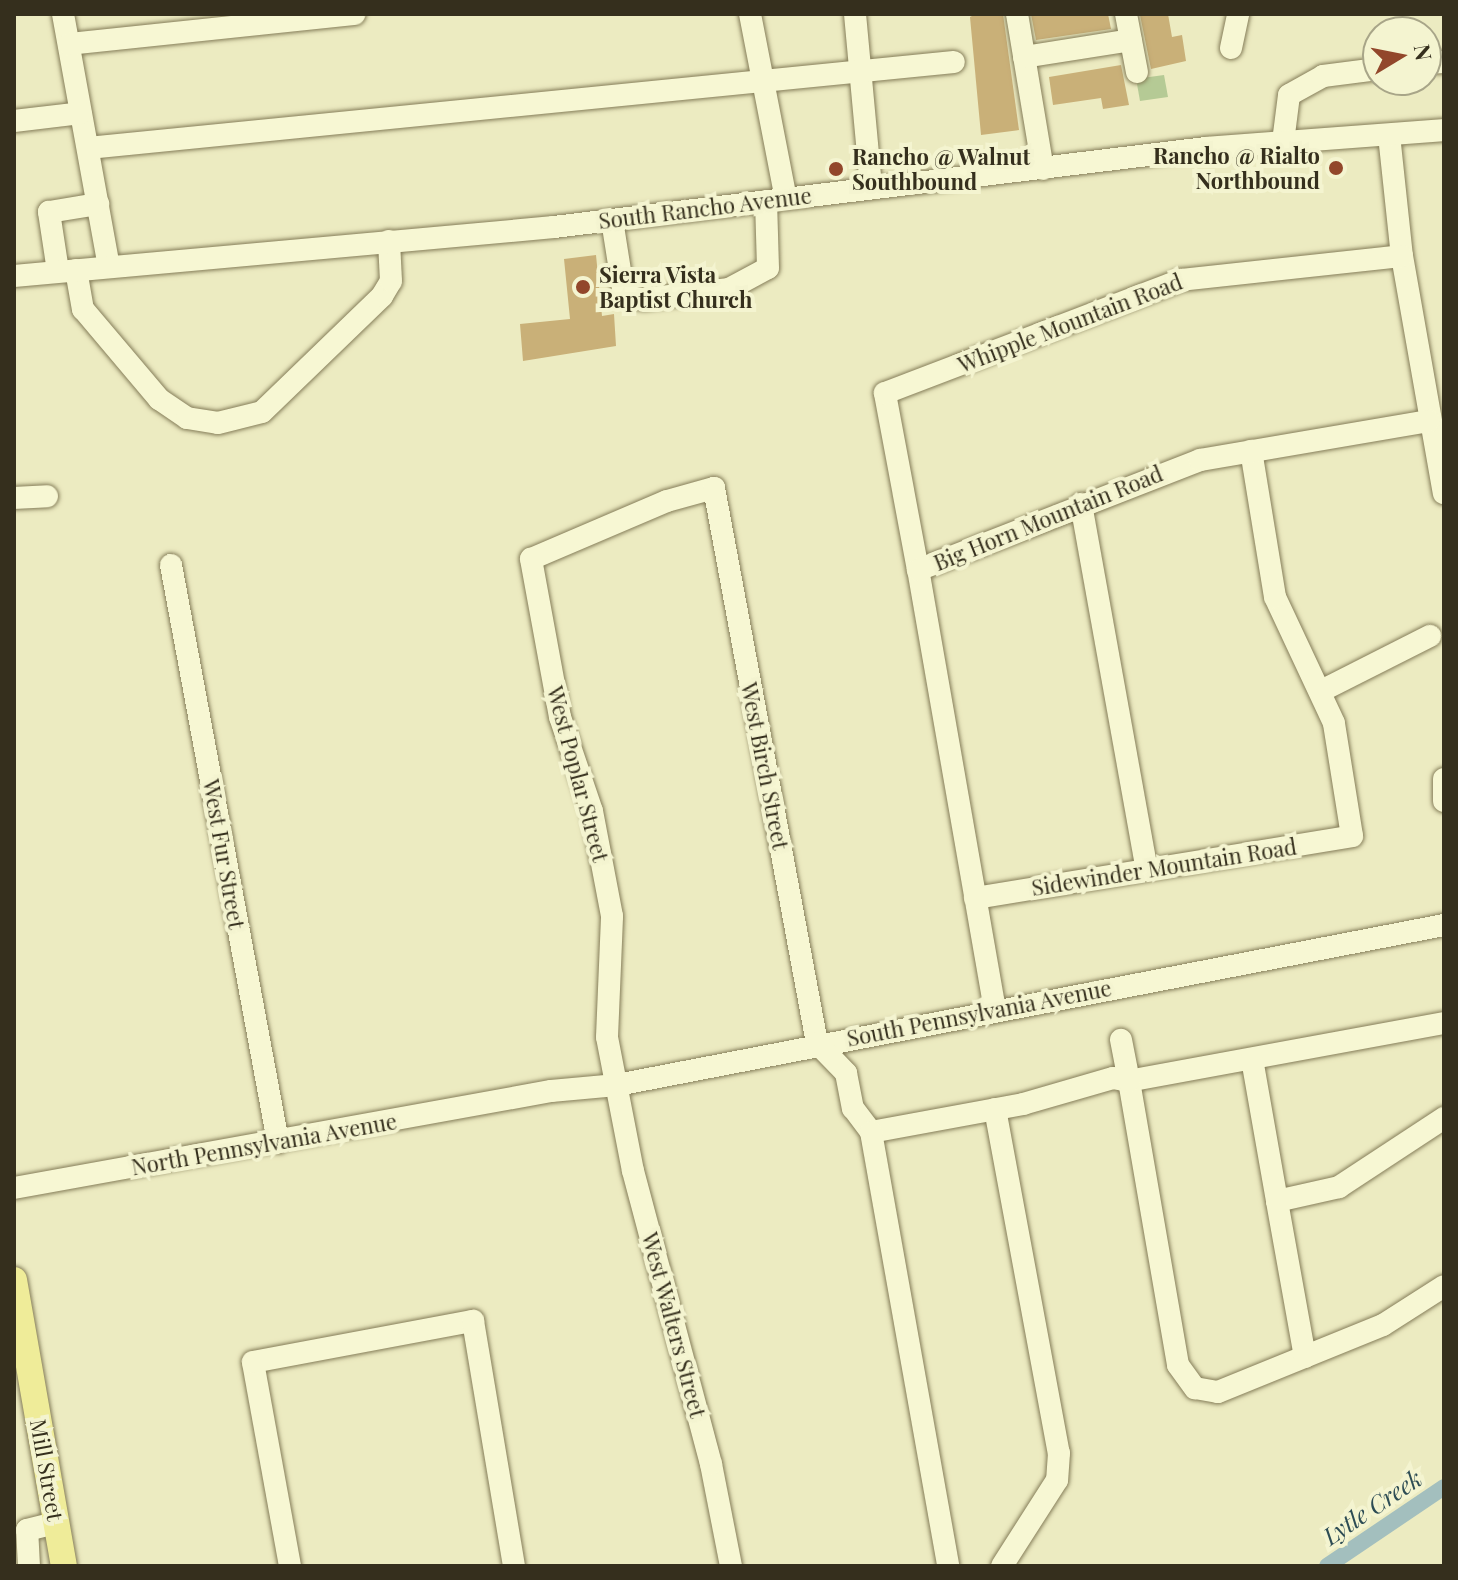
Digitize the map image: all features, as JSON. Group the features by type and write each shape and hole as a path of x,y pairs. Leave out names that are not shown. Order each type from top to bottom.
{"main road":[{"name":"Mill Street","path":"14,1280 64,1566"}],"street":[{"path":"63,14 109,266"},
{"path":"69,44 354,14"},
{"path":"612,220 624,296 644,299 729,289 752,281 768,268 776,200 763,82 750,14"},
{"path":"855,14 871,188"},
{"path":"1017,14 1043,169"},
{"path":"1126,14 1137,72"},
{"path":"1231,48 1238,14"},
{"path":"1024,57 1131,40"},
{"path":"88,148 954,62"},
{"path":"1283,142 1289,95 1323,76 1362,71"},
{"path":"14,121 81,113"},
{"name":"South Rancho Avenue","path":"14,276 612,220 1283,142 1444,130"},
{"path":"1389,135 1402,256 1444,493"},
{"path":"98,204 49,212 83,309 159,399 187,418 218,423 262,412 382,296 391,281 389,241"},
{"name":"Whipple Mountain Road","path":"918,570 885,393 1181,280 1402,256"},
{"name":"Big Horn Mountain Road","path":"995,1010 918,570 1163,472 1251,451 1429,421"},
{"path":"1251,451 1275,597 1323,690 1430,636"},
{"name":"West Poplar Street","path":"617,1085 606,1009 612,916 592,811 560,717 531,559 667,501 714,488"},
{"name":"West Birch Street","path":"714,488 817,1043"},
{"path":"14,498 47,496"},
{"path":"1081,504 1147,869"},
{"name":"West Fur Street","path":"171,565 278,1142"},
{"name":"Sidewinder Mountain Road","path":"975,898 1352,836 1344,767 1323,690"},
{"path":"1444,779 1444,801"},
{"name":"South Pennsylvania Avenue","path":"514,1097 617,1085 817,1043 1444,925"},
{"path":"871,1132 995,1109 1089,1083 1129,1081 1444,1023"},
{"path":"1121,1040 1178,1365 1184,1378 1195,1388 1218,1392 1305,1357 1383,1325 1444,1286"},
{"path":"817,1043 846,1073 853,1108 871,1132 948,1566"},
{"path":"1252,1059 1305,1357"},
{"name":"West Walters Street","path":"617,1085 633,1171 711,1464 731,1566"},
{"name":"North Pennsylvania Avenue","path":"14,1188 514,1097"},
{"path":"995,1109 1059,1453 1057,1480 1002,1566"},
{"path":"1277,1201 1339,1187 1444,1118"},
{"path":"290,1566 253,1362 473,1321 514,1566"},
{"path":"24,1558 27,1530 56,1523"}],"green space":[{"path":"1164,75 1168,97 1140,101 1137,84 1142,78"}],"building":[{"path":"976,14 1003,14 1019,130 981,135 970,17"},
{"path":"1031,14 1108,14 1111,29 1036,40"},
{"path":"1168,14 1172,37 1182,35 1186,61 1151,69 1140,15"},
{"path":"1121,65 1129,105 1103,109 1101,98 1053,105 1049,77"},
{"name":"Sierra Vista Baptist Church","path":"596,255 602,316 614,314 616,346 523,361 520,324 570,319 564,259"}],"waterway":[{"name":"Lytle Creek","path":"1327,1566 1444,1487"}],"place":[{"name":"Rancho @ Rialto Northbound","path":"1336,168"},
{"name":"Rancho @ Walnut Southbound","path":"836,169"},
{"name":"Sierra Vista Baptist Church","path":"583,287"}]}
